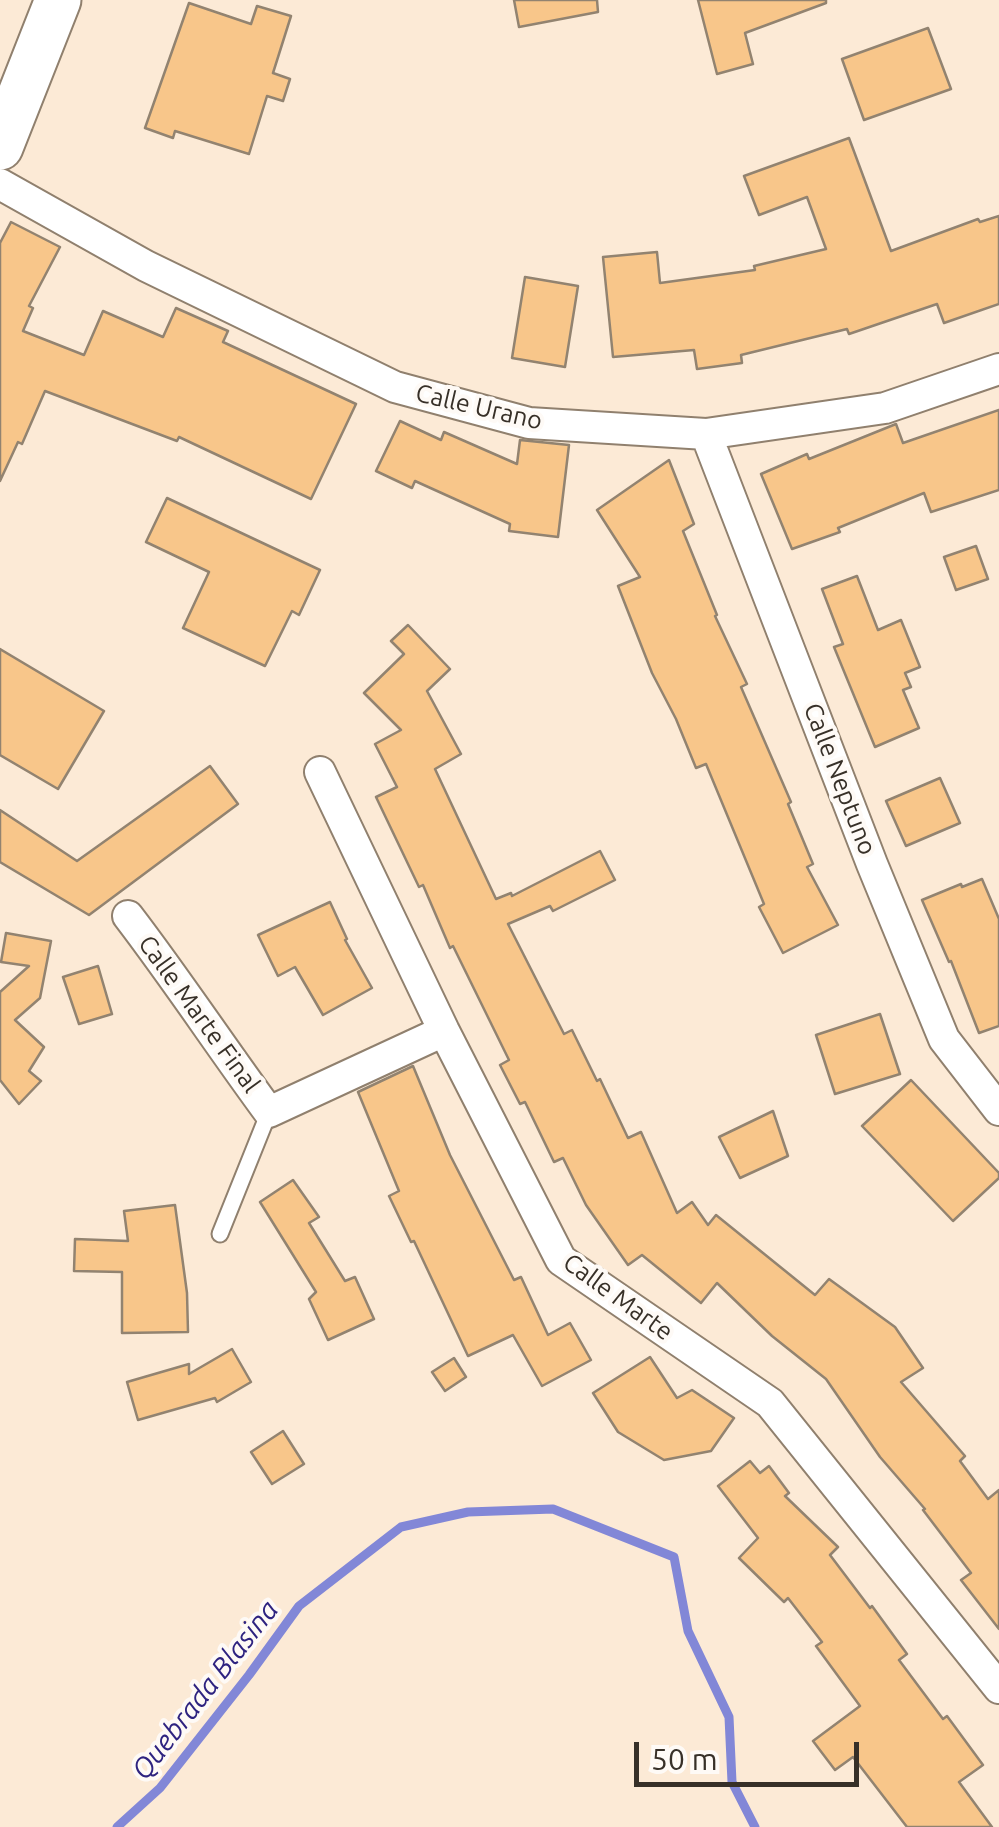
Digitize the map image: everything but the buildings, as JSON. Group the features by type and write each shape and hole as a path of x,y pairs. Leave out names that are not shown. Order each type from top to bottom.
{"street":[{"path":"0,147 50,2"},
{"name":"Calle Urano","path":"0,184 146,266 395,388 529,424 706,434 885,408 999,369"},
{"name":"Calle Neptuno","path":"706,434 944,1039 999,1110"},
{"name":"Calle Marte","path":"320,772 444,1031 561,1260 770,1403 999,1688"},
{"name":"Calle Marte Final","path":"128,916 269,1112"},
{"path":"269,1112 444,1031"}],"lane":[{"path":"220,1234 269,1112"}],"waterway":[{"name":"Quebrada Blasina","path":"117,1827 160,1788 299,1606 401,1527 468,1512 553,1509 674,1557 688,1631 729,1717 732,1782 755,1827"}]}
